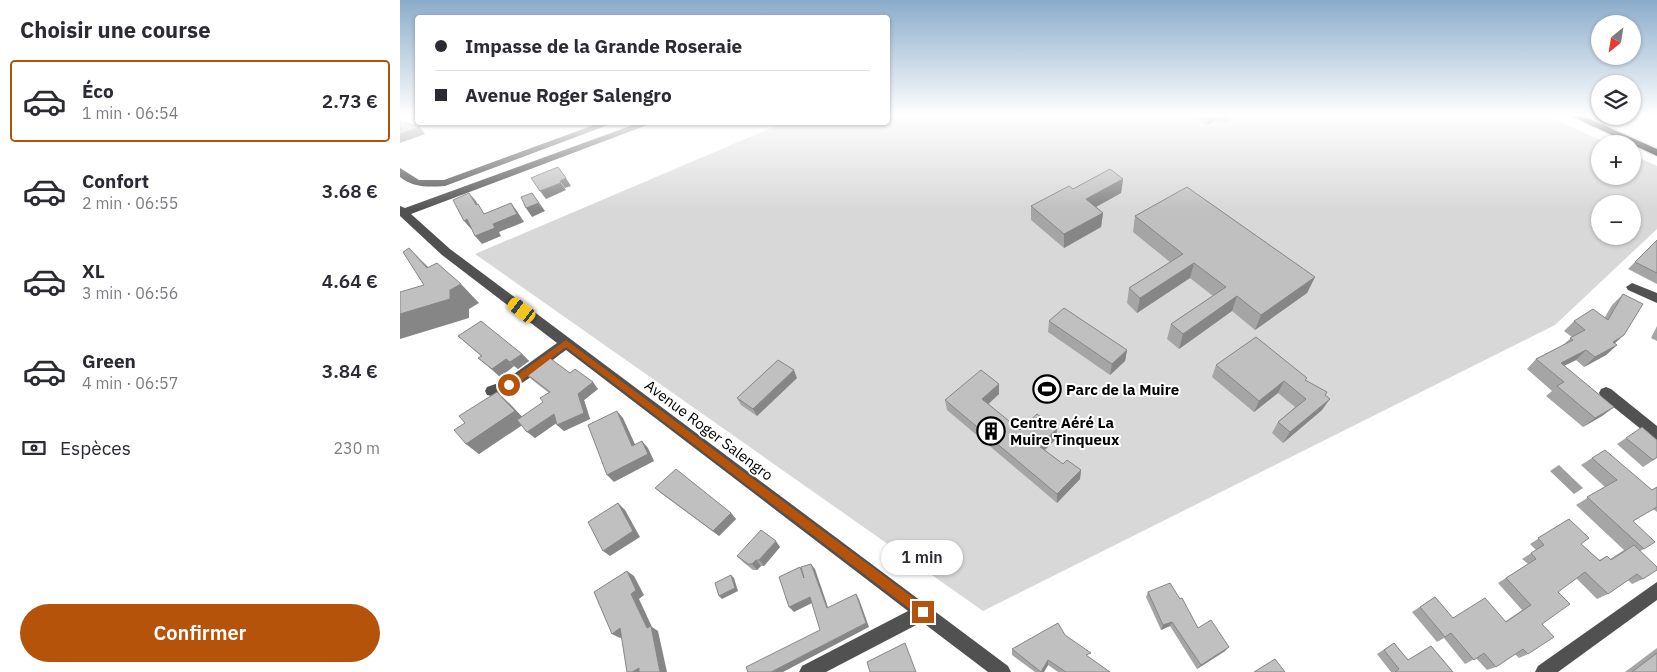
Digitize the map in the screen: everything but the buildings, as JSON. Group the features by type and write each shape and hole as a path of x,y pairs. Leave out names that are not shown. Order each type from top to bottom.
{"main road":[{"path":"1645,147 1657,153"}],"street":[{"path":"400,171 411,182 427,184 445,183 543,147"},
{"path":"402,212 581,147"},
{"name":"Avenue Roger Salengro","path":"402,212 446,252 1002,672"},
{"path":"1632,287 1657,298"},
{"path":"492,391 509,385 566,343"},
{"path":"1606,393 1657,434"},
{"path":"1544,672 1657,590"},
{"path":"808,672 923,612"}],"shaded area":[{"name":"Parc de la Muire","path":"726,147 1591,147 1591,185 1641,185 1641,159 1657,166 1657,229 1641,244 1641,195 1591,195 1591,245 1640,245 1555,325 983,611 475,254"},
{"path":"1559,465 1583,488 1574,494 1550,471"}],"place":[{"name":"Parc de la Muire","path":"1047,389"},
{"name":"Centre Aéré La Muire Tinqueux","path":"991,431"}],"route":[{"path":"509,385 566,343 923,612"}]}
